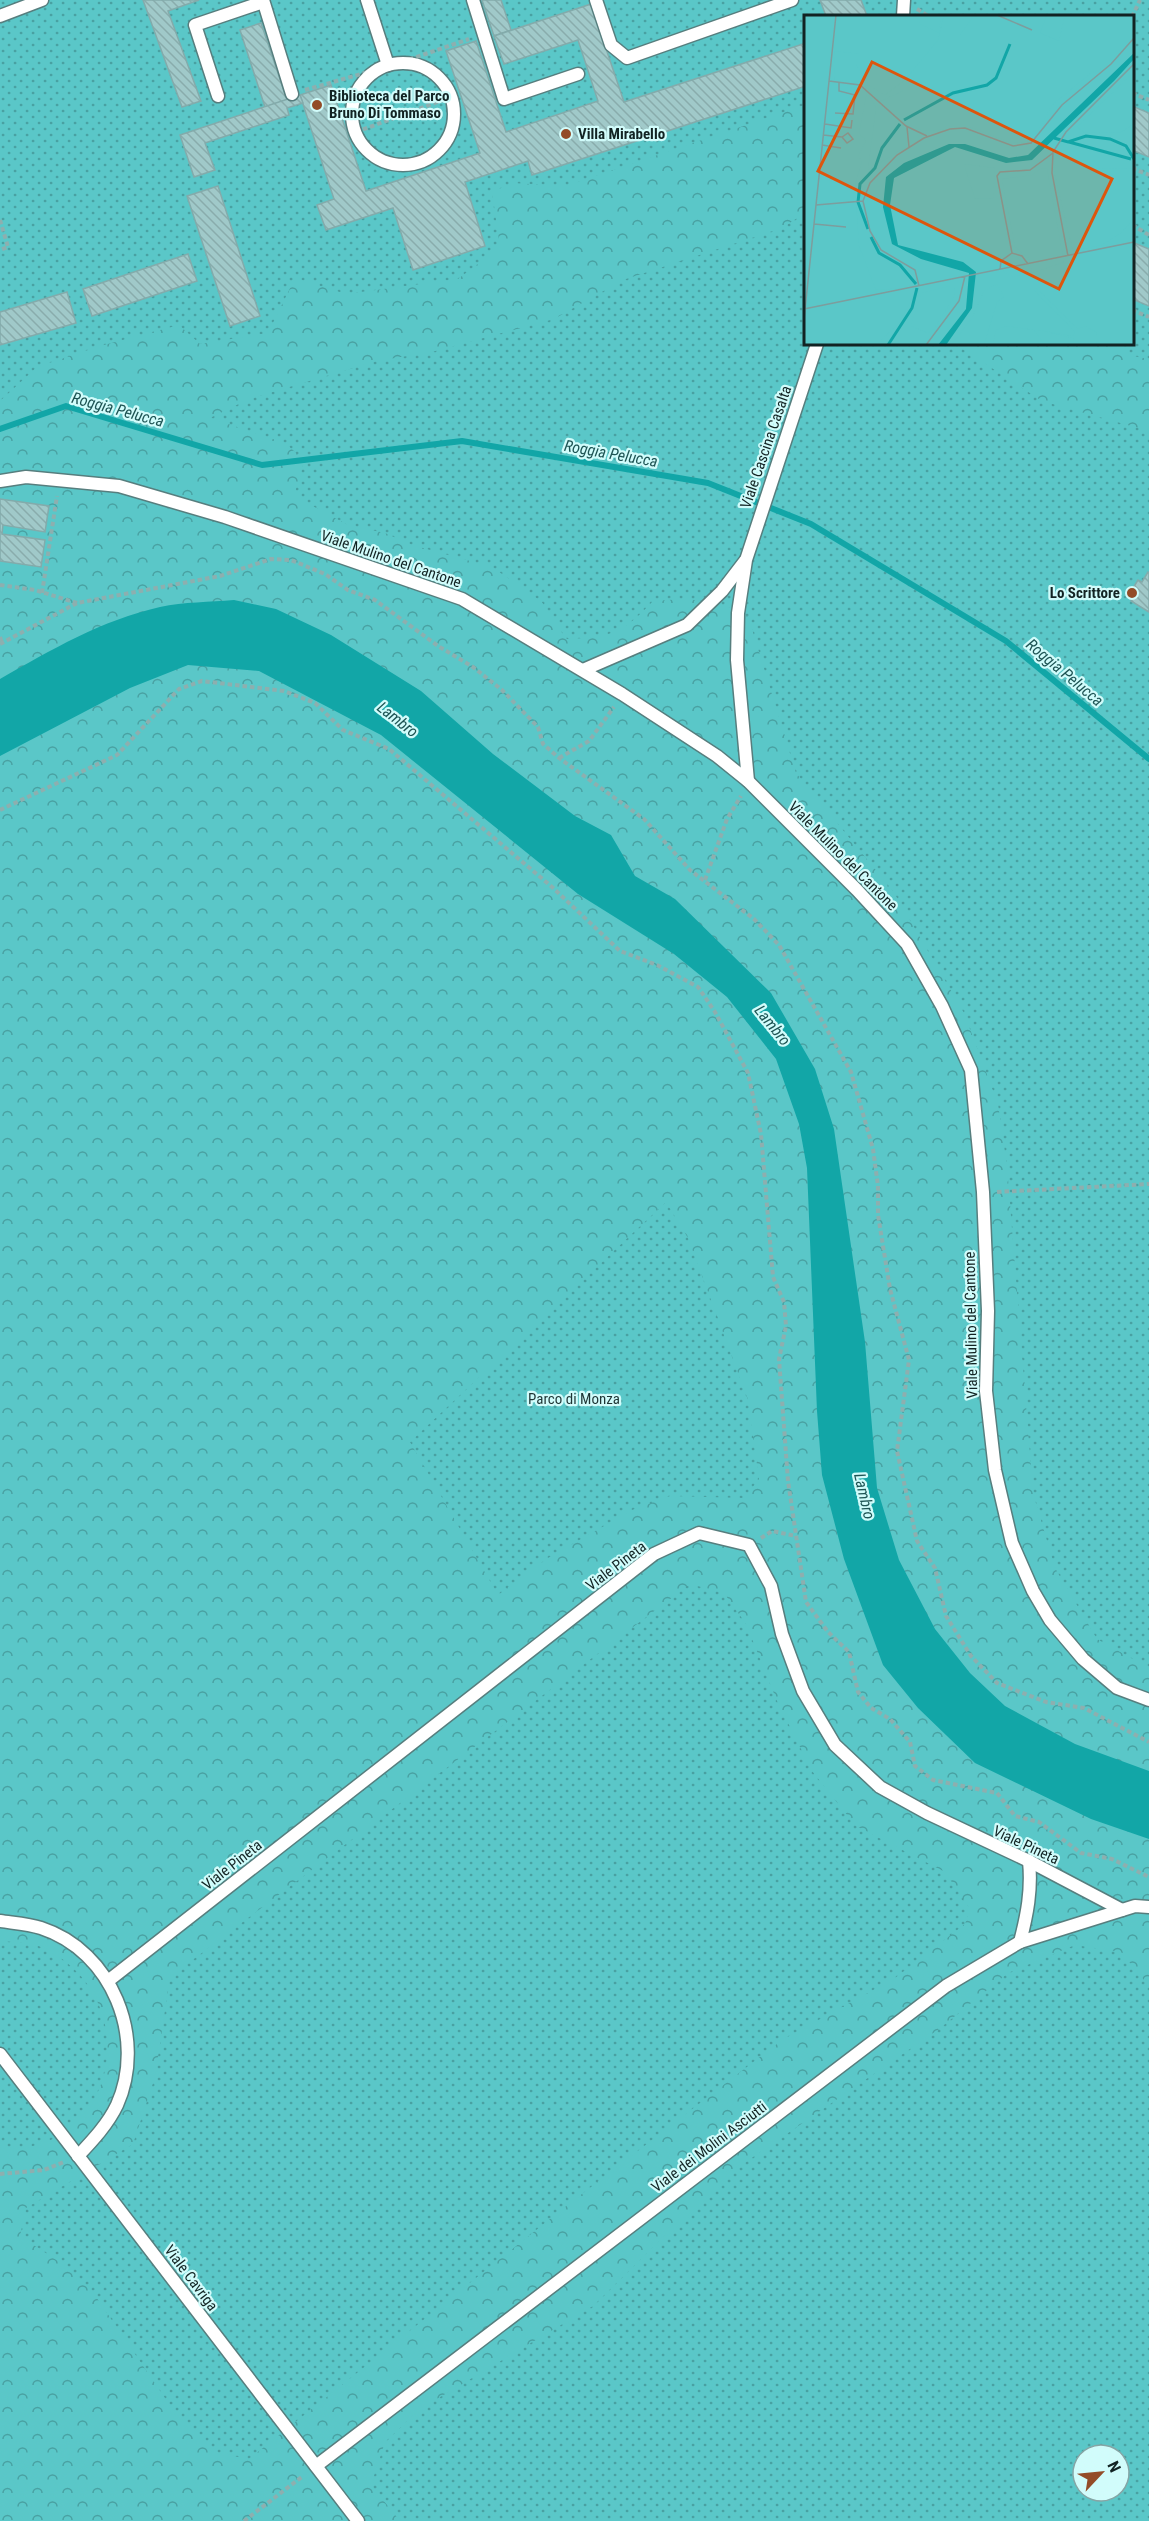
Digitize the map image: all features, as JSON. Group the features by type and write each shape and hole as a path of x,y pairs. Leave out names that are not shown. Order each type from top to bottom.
{"lane":[{"path":"0,16 42,0"},
{"path":"367,0 388,66"},
{"path":"473,0 504,99 578,74"},
{"path":"596,0 610,45 627,58 792,0"},
{"path":"903,15 904,0"},
{"path":"218,96 195,25 263,1 292,94"},
{"path":"388,66 426,69 442,81 451,97 454,109 451,131 439,150 421,161 399,164 378,158 362,143 356,132 353,123 354,101 363,82 388,66"},
{"name":"Viale Cascina Casalta","path":"748,781 737,660 738,613 746,560 756,523 817,345"},
{"name":"Viale Mulino del Cantone","path":"0,481 26,477 119,486 225,517 462,599 622,694 717,756 748,781 857,890 907,944 942,1006 971,1070 983,1192 988,1311 986,1391 995,1470 1012,1543 1033,1591 1050,1620 1083,1659 1117,1688 1149,1700"},
{"name":"Viale Cascina Casalta","path":"583,670 687,625 722,591 746,560"},
{"name":"Viale Pineta","path":"108,1981 654,1554 699,1533 749,1545 771,1586 782,1634 803,1691 835,1745 880,1787 965,1833 1029,1861 1122,1910"},
{"path":"1020,1942 1029,1902 1029,1861"},
{"name":"Viale dei Molini Asciutti","path":"316,2466 946,1986 1020,1942 1135,1906 1149,1906"},
{"path":"0,1921 41,1928 79,1949 108,1981 122,2010 128,2042 127,2074 117,2105 100,2132 78,2156"},
{"name":"Viale Cavriga","path":"0,2054 358,2521"}],"path":[{"path":"1133,15 1140,0"},
{"path":"292,94 388,66 484,34"},
{"path":"1134,94 1149,100"},
{"path":"356,132 451,97"},
{"path":"1134,169 1149,175"},
{"path":"0,220 8,247 0,250"},
{"path":"1134,226 1149,235"},
{"path":"1134,310 1149,317"},
{"path":"42,593 59,480"},
{"path":"0,637 1,644 77,603 220,576 271,559 291,560 325,574 348,590 375,600 438,646 473,667 502,690 538,728 543,744 644,819 690,870 754,919 779,945 851,1072 873,1149 878,1186 878,1215 890,1289 909,1360 897,1451 917,1541 935,1568 946,1616 970,1656 998,1683 1046,1702 1084,1708 1149,1742"},
{"path":"0,585 77,603"},
{"path":"0,810 117,755 179,689 202,681 284,691 315,703 343,730 389,749 552,887 620,951 657,965 698,987 715,1012 748,1073 761,1134 773,1277 784,1302 786,1326 779,1359 788,1481 806,1602 828,1632 849,1652 858,1692 871,1708 890,1719 910,1742 915,1766 933,1780 997,1793 1015,1816 1039,1822 1081,1853 1112,1859 1149,1877"},
{"path":"559,758 588,741 622,694"},
{"path":"705,880 727,819 748,781"},
{"path":"983,1192 1149,1184"},
{"path":"749,1545 772,1531 796,1536"},
{"path":"0,2174 44,2170 78,2156"},
{"path":"244,2521 316,2466"}],"green space":[{"name":"Parco di Monza","path":"0,0 1149,0 1149,2521 0,2521"},
{"path":"804,105 804,214 782,228 623,280 554,319 428,353 380,360 249,399 210,418 285,443 304,460 294,496 348,525 385,533 412,545 492,567 542,602 567,639 595,637 615,632 633,621 653,601 702,601 725,606 748,616 796,773 893,891 964,1013 998,1104 1007,1166 1033,1493 1055,1568 1097,1639 1149,1668 1149,1986 1121,1952 1075,1945 1008,1973 939,2029 727,2175 593,2306 420,2409 385,2442 371,2485 400,2521 0,2521 0,2149 22,2148 44,2143 78,2121 93,2102 102,2080 107,2057 107,2034 101,2010 91,1989 66,1962 44,1948 32,1944 0,1941 0,401 37,367 100,346 179,325 200,344 268,333 295,278 346,294 458,279 500,247 492,192 512,183 566,186","holes":["666,1202 688,1238 748,1400 759,1479 744,1498 670,1496 632,1510 548,1558 498,1595 410,1442","690,1584 724,1593 746,1624 777,1701 812,1771 856,1826 945,1872 970,1909 965,1924 895,1978 782,2040 565,2207 249,2459 211,2452 182,2423 92,2291 61,2263 20,2236 26,2208 133,2144 155,2077 170,1977"]},
{"path":"957,345 1112,345 1133,356 1149,359 1149,431 1042,401"}],"water":[{"name":"Lambro","path":"234,600 276,609 331,635 421,691 493,754 575,816 611,835 635,876 675,899 771,993 815,1069 834,1129 865,1342 877,1488 899,1560 935,1629 970,1673 1005,1706 1075,1744 1149,1771 1149,1839 1091,1819 975,1763 918,1708 883,1665 844,1559 822,1475 817,1411 807,1168 799,1124 776,1059 727,997 674,954 578,894 381,735 259,671 188,665 130,688 0,756 0,679 77,637 118,620 169,605"}],"building":[{"path":"143,0 199,0 168,11 201,101 182,107"},
{"path":"482,0 501,0 511,30 494,36"},
{"path":"820,0 861,0 867,15 826,15"},
{"name":"Villa Mirabello","path":"591,4 624,102 804,44 804,87 532,175 528,161 465,182 485,246 413,270 393,208 326,230 317,205 334,199 300,95 331,85 366,191 480,153 446,51 476,41 506,132 598,101 578,40 504,64 494,36"},
{"path":"261,23 287,100 265,107 240,30"},
{"path":"300,95 303,103 287,108 289,115 205,143 215,170 194,177 180,135"},
{"path":"1134,107 1149,113 1149,157 1134,151"},
{"path":"218,186 260,316 230,326 187,196"},
{"path":"1134,243 1149,249 1149,306 1134,300"},
{"path":"188,254 197,281 92,316 83,289"},
{"path":"67,292 76,323 0,345 0,312"},
{"path":"0,499 49,506 45,532 3,525 2,534 45,540 41,567 0,561"},
{"path":"1148,572 1149,612 1131,601 1137,591 1133,588 1138,580 1142,582"}],"waterway":[{"name":"Roggia Pelucca","path":"0,429 66,406 262,465 462,441 708,483 811,524 1006,641 1149,759"}],"place":[{"name":"Biblioteca del Parco Bruno Di Tommaso","path":"317,105"},
{"name":"Villa Mirabello","path":"566,134"},
{"name":"Lo Scrittore","path":"1132,593"}]}
